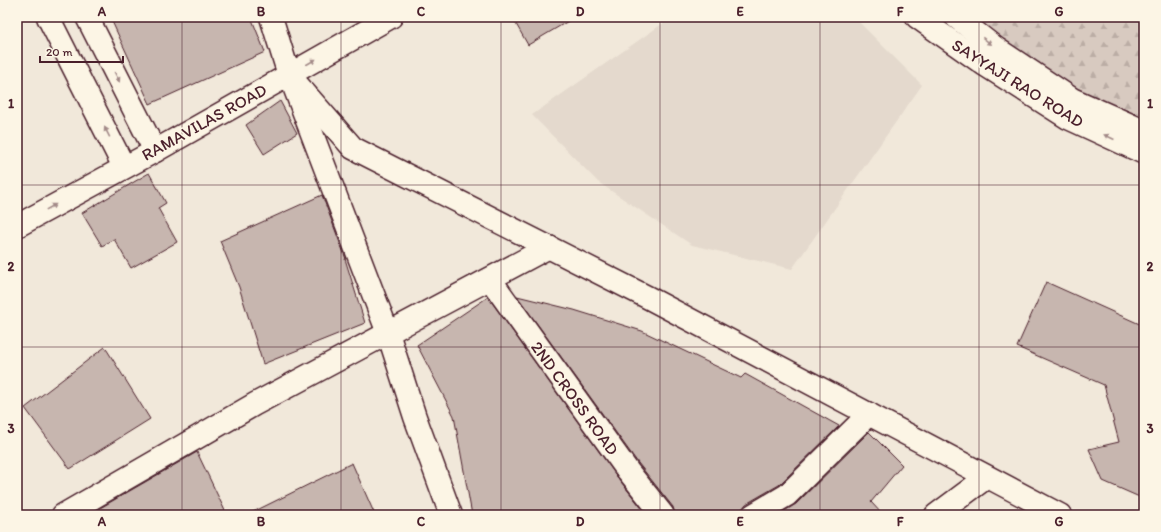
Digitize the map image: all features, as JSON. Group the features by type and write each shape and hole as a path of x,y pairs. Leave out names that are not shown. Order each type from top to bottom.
{"street":[{"path":"48,17 124,167"},
{"path":"87,17 155,151"},
{"path":"271,17 290,75 388,334 415,417 451,515"},
{"name":"RAMAVILAS ROAD","path":"17,226 155,151 391,17"},
{"name":"SAYYAJI RAO ROAD","path":"917,17 985,65 1068,118 1144,154"},
{"name":"SAYYAJI RAO ROAD","path":"956,17 997,49 1072,99 1144,131"},
{"path":"290,75 353,148 647,297 1060,515"},
{"path":"78,511 255,404 550,247"},
{"name":"2ND CROSS ROAD","path":"490,279 628,471 663,515"},
{"path":"753,515 787,495 869,414"},
{"path":"936,515 987,477"}],"shaded area":[{"path":"672,17 854,17 922,85 792,269 692,245 598,182 532,115"}],"green space":[{"path":"959,17 1144,17 1144,131"}],"building":[{"path":"110,17 251,17 265,52 150,104"},
{"path":"512,17 575,17 528,45"},
{"path":"280,101 297,133 264,154 246,125"},
{"path":"149,173 166,203 158,208 177,242 131,268 114,239 102,246 82,213"},
{"path":"322,195 346,259 365,323 263,364 239,287 220,241"},
{"path":"1046,282 1144,326 1144,499 1103,481 1089,449 1119,442 1104,385 1017,347"},
{"path":"517,296 574,310 642,331 741,378 745,374 839,426 779,485 746,504 742,509 741,515 675,515 673,507 638,463"},
{"path":"488,297 618,478 647,515 472,515 454,416 417,345"},
{"path":"105,347 150,419 70,469 25,408"},
{"path":"869,432 902,465 871,502 883,515 778,515 796,504"},
{"path":"197,452 227,515 88,515"},
{"path":"352,463 375,515 247,515"}]}
